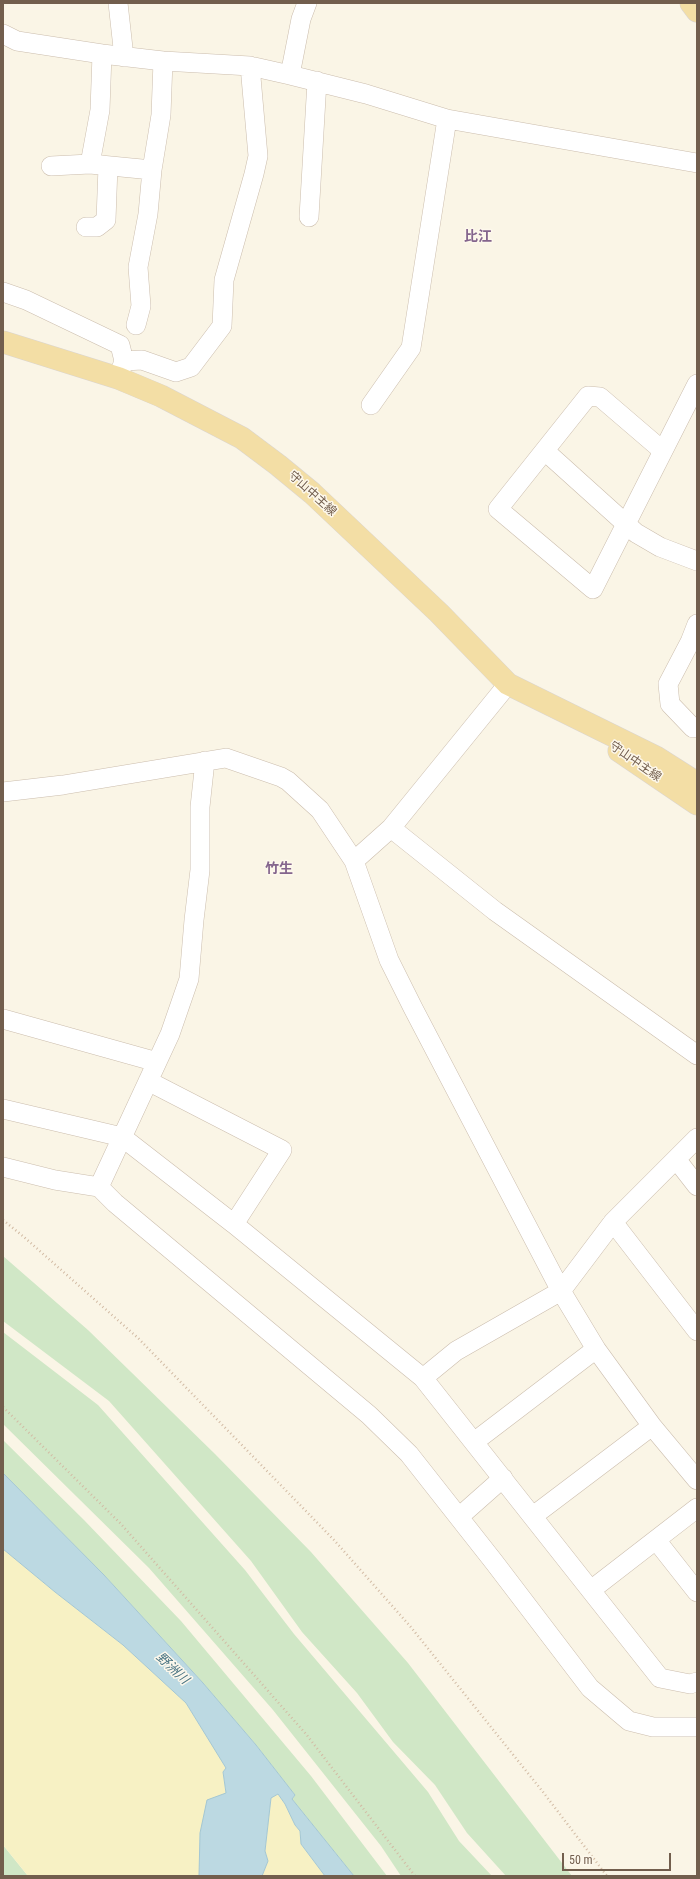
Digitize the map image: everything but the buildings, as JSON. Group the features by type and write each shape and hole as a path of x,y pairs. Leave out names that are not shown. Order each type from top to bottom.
{"main road":[{"path":"691,3 697,11"},
{"name":"守山中主線","path":"3,342 121,370 161,396 242,438 312,493 433,607 508,684 656,757 697,783"},
{"name":"守山中主線","path":"575,718 648,772 697,804"}],"street":[{"path":"118,3 124,56"},
{"path":"290,74 301,19 307,3"},
{"path":"3,34 17,41 102,54 163,61 250,66 290,74 366,94 447,119 697,164"},
{"path":"90,164 100,110 102,54"},
{"path":"136,325 141,306 138,267 148,214 152,170 161,115 163,61"},
{"path":"3,292 26,300 120,345 121,370 142,360 176,372 191,367 222,326 224,280 258,156 250,66"},
{"path":"309,217 317,82"},
{"path":"371,405 411,348 447,119"},
{"path":"51,166 90,164 152,170"},
{"path":"86,227 98,227 106,220 108,166"},
{"path":"663,451 600,397 588,396 498,509 593,589 697,384"},
{"path":"544,451 636,533 660,547 697,560"},
{"path":"693,728 670,704 668,684 694,643 697,624"},
{"path":"354,861 391,828 508,684"},
{"path":"3,792 63,785 226,758 271,773 288,781 320,810 354,861 389,960 561,1290 596,1349 652,1426 697,1480"},
{"path":"99,1187 170,1034 189,979 200,870 200,808 205,761"},
{"path":"391,828 495,911 697,1055"},
{"path":"3,1018 157,1062"},
{"path":"148,1081 282,1150 234,1224"},
{"path":"3,1109 122,1137 234,1224 423,1378 660,1678 690,1684 697,1682"},
{"path":"423,1378 456,1351 561,1290 613,1222 697,1138"},
{"path":"676,1159 697,1186"},
{"path":"3,1167 55,1180 99,1187 115,1203 369,1415 409,1454 590,1688 630,1721 653,1727 697,1728"},
{"path":"613,1222 697,1331"},
{"path":"474,1442 596,1349"},
{"path":"533,1516 652,1426"},
{"path":"459,1518 503,1478"},
{"path":"591,1590 697,1508"},
{"path":"656,1540 697,1592"}],"path":[{"path":"3,1220 138,1338 334,1540 415,1632 543,1792 607,1876"},
{"path":"3,1407 121,1524 301,1728 415,1876"}],"green space":[{"path":"3,1256 88,1330 215,1454 311,1552 408,1663 572,1876 506,1876 467,1833 435,1785 393,1742 357,1693 302,1632 251,1561 109,1401 3,1321"},
{"path":"3,1332 98,1405 245,1570 294,1634 428,1792 459,1841 492,1876 401,1876 381,1846 273,1710 149,1568 3,1424"},
{"path":"3,1440 84,1520 181,1621 311,1776 387,1876 354,1876 292,1799 295,1795 256,1745 203,1683 104,1575 3,1473"},
{"path":"3,1845 28,1876 3,1876"}],"sand":[{"path":"3,1549 123,1645 186,1703 215,1749 226,1768 223,1772 226,1793 200,1833 199,1876 28,1876 3,1845"},
{"path":"278,1794 285,1804 295,1825 300,1831 301,1844 325,1876 262,1876 268,1861 265,1851 271,1797"}],"water":[{"name":"野洲川","path":"3,1473 104,1575 203,1683 256,1745 295,1795 292,1799 354,1876 325,1876 301,1844 300,1831 295,1825 285,1804 278,1794 271,1798 265,1851 268,1861 262,1876 199,1876 200,1833 207,1800 226,1793 223,1772 226,1768 186,1703 123,1645 3,1549"}],"district":[{"name":"比江","path":"478,237"},
{"name":"竹生","path":"279,869"}]}
